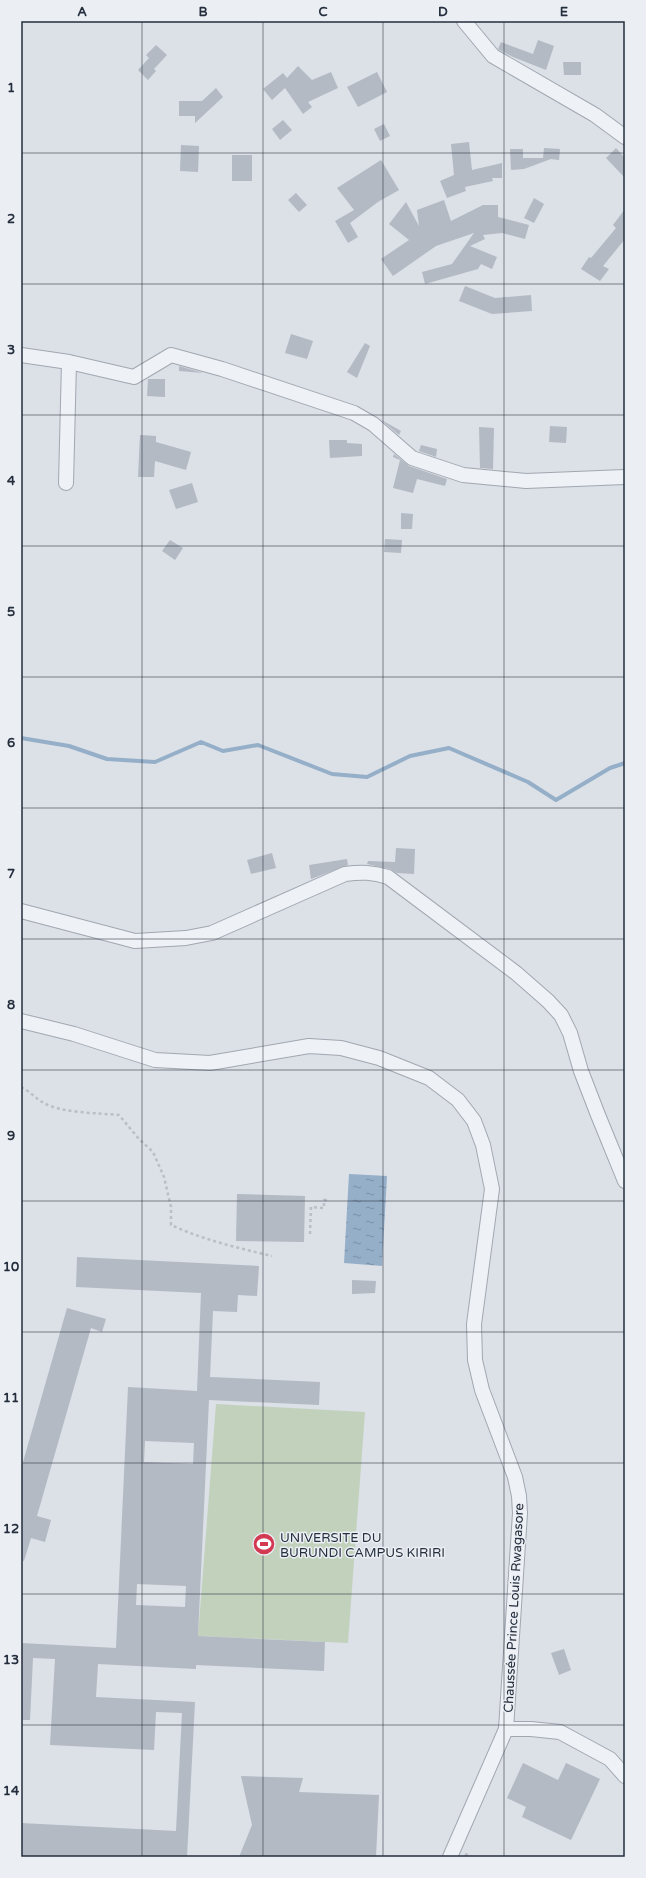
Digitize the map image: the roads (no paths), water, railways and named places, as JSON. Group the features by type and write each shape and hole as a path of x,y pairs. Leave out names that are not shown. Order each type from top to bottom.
{"street":[{"path":"464,21 493,56 595,115 625,137"},
{"path":"21,355 69,362 134,377 172,355 222,369 354,413 373,424 412,458 463,475 526,481 625,477"},
{"path":"66,483 69,362"},
{"path":"21,911 116,937 135,941 159,941 212,933 345,874 375,873 388,877 516,973 548,1001 560,1015 570,1033 581,1071 625,1181"},
{"name":"Chaussée Prince Louis Rwagasore","path":"21,1021 74,1034 155,1060 210,1063 308,1046 341,1048 379,1058 429,1078 458,1100 474,1121 483,1145 492,1188 474,1324 475,1360 482,1390 515,1477 519,1496 520,1513 506,1729 450,1857"},
{"path":"506,1729 531,1729 560,1732 610,1759 625,1776"}],"water":[{"path":"349,1174 387,1176 382,1266 344,1263"}],"waterway":[{"path":"21,738 69,746 107,759 155,762 201,742 223,751 258,745 332,774 367,777 410,756 449,748 528,782 556,800 610,768 625,763"}],"place":[{"name":"UNIVERSITE DU BURUNDI CAMPUS KIRIRI","path":"264,1544"}]}
